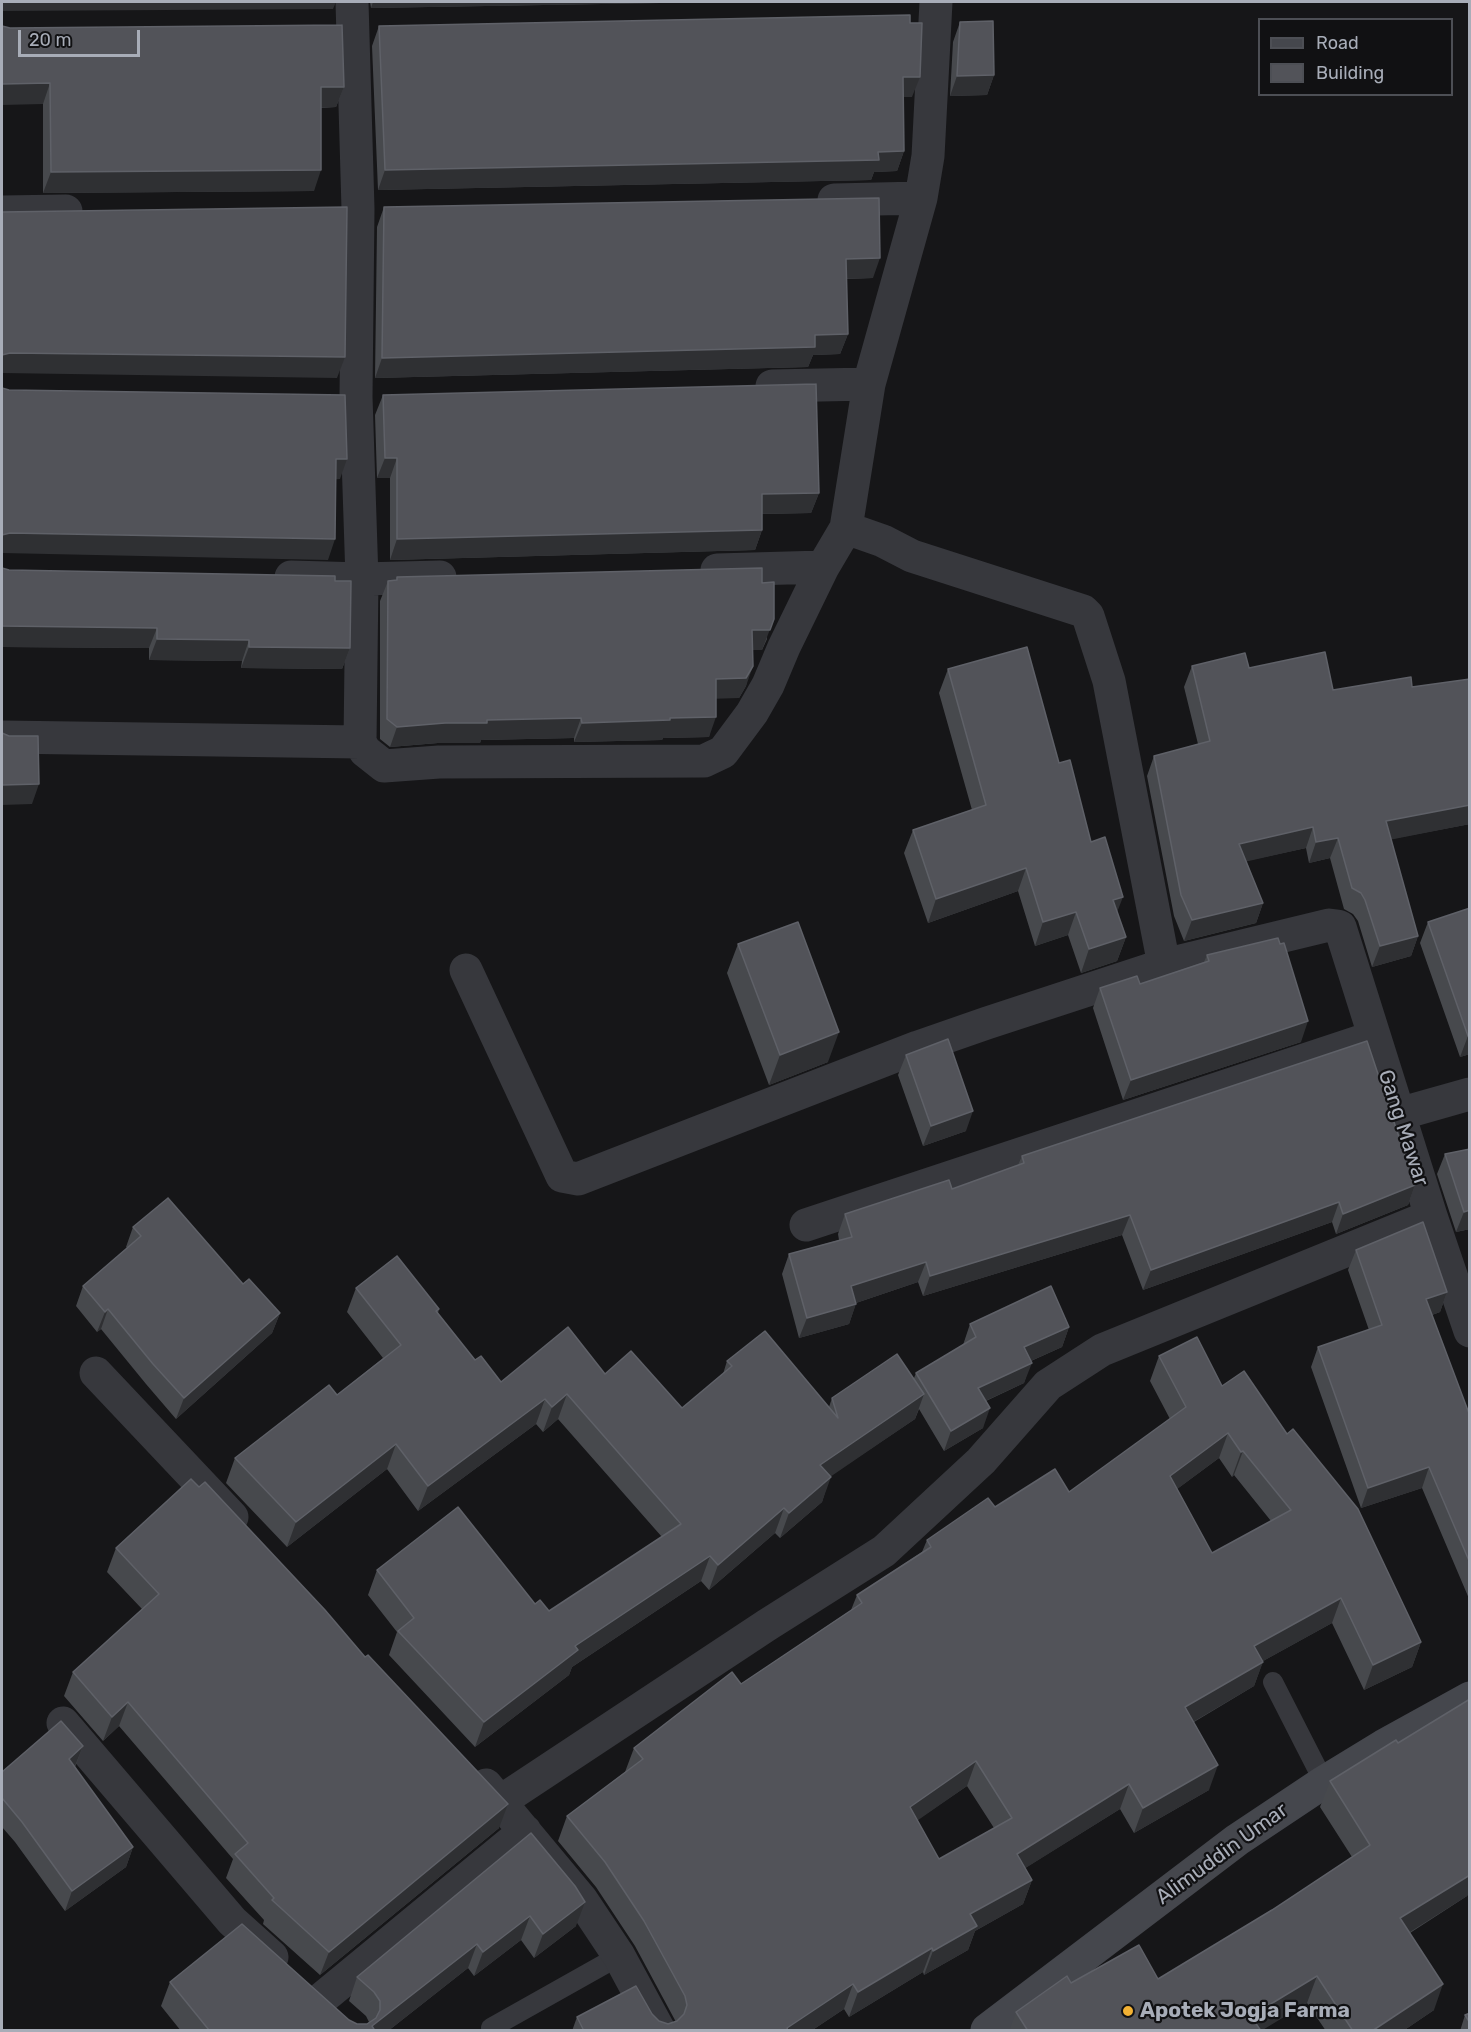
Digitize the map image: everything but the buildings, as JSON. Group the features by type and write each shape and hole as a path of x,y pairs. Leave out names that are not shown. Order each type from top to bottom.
{"street":[{"path":"318,27 363,18 358,209 368,396 360,742 365,751 384,766 439,762 704,761 723,752 752,713 768,685 823,567 846,528 869,384 921,198 928,156 928,11"},
{"path":"801,201 921,198"},
{"path":"2,212 91,211"},
{"path":"738,387 869,384"},
{"path":"321,396 368,396"},
{"path":"466,970 562,1176 578,1179 918,1047 1164,965 1109,681 1088,616 1083,611 912,556 846,528"},
{"path":"693,570 823,567"},
{"path":"257,577 362,579 468,576"},
{"path":"2,737 360,742"},
{"name":"Gang Mawar","path":"1164,965 1329,925 1340,927 1431,1216 1470,1331"},
{"path":"806,1225 1374,1037"},
{"path":"1399,1114 1470,1094"},
{"path":"501,1801 884,1551 981,1461 1048,1385 1102,1350 1431,1216"},
{"path":"96,1373 250,1536"},
{"name":"Alimuddin Umar","path":"987,2031 1237,1840 1383,1746 1470,1698"},
{"path":"63,1723 232,1921 345,2023"},
{"path":"468,1767 501,1801 581,1899 619,1956 659,2031"},
{"path":"305,1987 525,1832"}],"lane":[{"path":"1273,1682 1324,1782"},
{"path":"491,2028 619,1956"}],"place":[{"name":"Apotek Jogja Farma","path":"1128,2011"}]}
